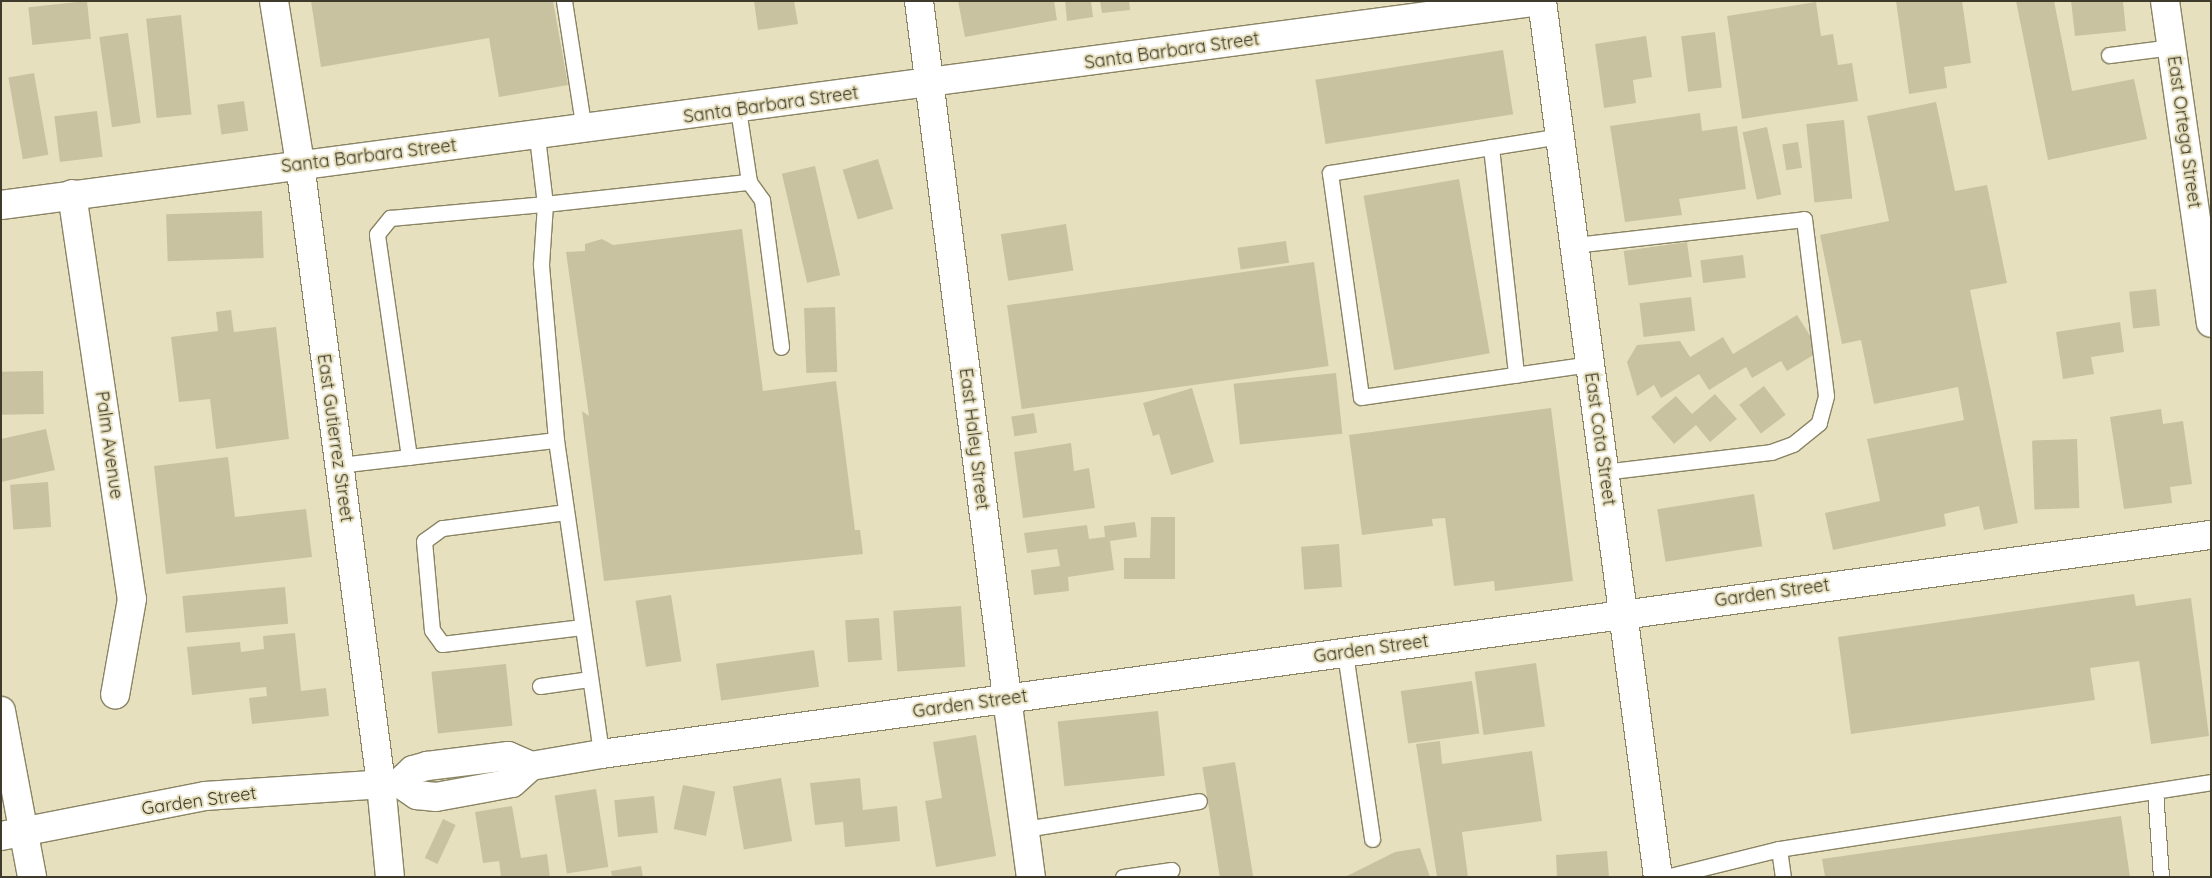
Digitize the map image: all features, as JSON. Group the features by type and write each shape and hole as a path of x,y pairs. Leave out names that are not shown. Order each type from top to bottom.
{"main road":[{"name":"East Gutierrez Street","path":"274,1 300,164 340,465 390,783 390,877"},
{"name":"East Haley Street","path":"919,1 1031,877"},
{"name":"Santa Barbara Street","path":"1,205 300,164 537,137 930,82 1541,1"},
{"name":"East Cota Street","path":"1541,1 1589,364 1625,614 1658,877"},
{"name":"East Ortega Street","path":"2165,1 2211,323"},
{"name":"Palm Avenue","path":"72,194 132,599 115,695"},
{"name":"Garden Street","path":"13,834 205,796 390,783 413,770 427,766 508,756 531,766 601,754 1007,698 2211,535"},
{"path":"1,711 13,834 32,877"}],"lane":[{"path":"564,1 584,130"},
{"path":"2109,56 2172,47"},
{"path":"738,109 749,182 762,200 781,347"},
{"path":"1560,136 1330,172 1361,397 1589,364"},
{"path":"537,137 545,204 542,265 556,440 601,754"},
{"path":"1491,147 1516,375"},
{"path":"410,457 377,234 390,218 545,204 749,182"},
{"path":"1574,245 1804,219 1826,396 1819,423 1793,444 1771,452 1604,472"},
{"path":"340,465 556,440"},
{"path":"566,512 442,528 424,541 432,630 442,644 582,627"},
{"path":"1345,652 1372,839"},
{"path":"540,686 590,679"},
{"path":"1666,877 1779,849 2211,782"},
{"path":"2156,791 2161,877"},
{"path":"1025,829 1199,801"},
{"path":"1779,849 1783,877"},
{"path":"1124,877 1171,870"}],"building":[{"path":"87,1 91,39 32,45 28,7"},
{"path":"311,1 553,1 568,85 499,97 489,38 321,67"},
{"path":"754,1 794,1 798,24 758,30"},
{"path":"958,1 1054,1 1057,20 965,37"},
{"path":"1065,1 1091,1 1093,17 1067,21"},
{"path":"1100,1 1129,1 1130,10 1102,13"},
{"path":"1896,1 1962,1 1971,63 1944,67 1947,88 1909,94"},
{"path":"2016,1 2054,1 2072,91 2134,79 2147,139 2048,160"},
{"path":"2071,1 2123,1 2126,31 2075,36"},
{"path":"1816,2 1821,36 1833,34 1838,65 1852,63 1858,101 1742,119 1727,16"},
{"path":"181,15 191,114 157,118 146,19"},
{"path":"1715,32 1722,88 1688,92 1681,36"},
{"path":"128,33 141,123 112,127 99,37"},
{"path":"1646,36 1652,77 1633,80 1636,103 1604,108 1595,44"},
{"path":"1503,50 1513,114 1326,144 1315,80"},
{"path":"34,73 48,155 23,159 8,78"},
{"path":"244,101 248,131 221,134 217,105"},
{"path":"1936,102 1955,191 1987,185 2007,283 1970,290 2018,523 1984,530 1979,506 1944,514 1946,526 1833,550 1825,513 1880,501 1867,439 1964,420 1958,387 1874,404 1861,340 1842,344 1820,235 1889,221 1867,116"},
{"path":"97,111 103,157 60,162 54,116"},
{"path":"1700,113 1702,131 1737,126 1746,189 1679,199 1682,215 1625,222 1610,126"},
{"path":"1844,120 1852,199 1814,203 1806,124"},
{"path":"1767,127 1781,194 1757,200 1743,132"},
{"path":"1798,142 1802,168 1786,170 1782,145"},
{"path":"878,159 893,209 858,220 843,170"},
{"path":"815,166 840,275 807,283 782,174"},
{"path":"1459,179 1490,353 1394,370 1363,196"},
{"path":"262,211 264,258 168,261 166,214"},
{"path":"1066,224 1073,270 1008,281 1001,234"},
{"path":"742,229 763,391 836,381 855,530 860,530 863,554 604,581 582,411 589,416 566,252 585,251 585,244 602,239 613,245"},
{"path":"1286,241 1289,263 1241,270 1237,248"},
{"path":"1687,242 1692,277 1628,286 1624,251"},
{"path":"1743,255 1746,278 1703,283 1700,260"},
{"path":"1314,262 1329,366 1022,409 1007,305"},
{"path":"2156,289 2160,326 2133,329 2129,292"},
{"path":"1691,297 1695,331 1644,337 1639,303"},
{"path":"835,307 837,372 806,373 804,308"},
{"path":"231,310 234,332 276,327 289,439 216,449 210,399 179,402 171,337 218,331 216,312"},
{"path":"1797,315 1820,351 1787,371 1781,361 1752,378 1746,367 1709,390 1699,374 1661,398 1654,385 1637,396 1627,362 1637,345 1680,341 1690,357 1723,337 1733,354"},
{"path":"2120,322 2124,352 2091,357 2094,374 2063,379 2056,332"},
{"path":"43,371 44,414 2,415 1,372"},
{"path":"1336,373 1342,434 1240,444 1234,384"},
{"path":"1764,386 1786,415 1761,433 1739,405"},
{"path":"1192,388 1214,462 1171,475 1159,434 1153,436 1143,403"},
{"path":"1715,394 1737,419 1710,442 1696,425 1674,444 1651,417 1676,396 1692,414"},
{"path":"1551,408 1573,581 1495,591 1494,581 1454,586 1445,518 1432,519 1433,526 1362,535 1349,435"},
{"path":"2161,409 2163,424 2183,421 2192,484 2170,487 2172,503 2124,509 2110,417"},
{"path":"1034,413 1037,433 1014,436 1011,417"},
{"path":"46,429 55,470 1,482 1,439"},
{"path":"2077,439 2079,508 2034,510 2032,441"},
{"path":"1071,443 1074,471 1089,468 1095,508 1023,518 1014,452"},
{"path":"228,457 235,517 306,509 312,557 166,574 154,466"},
{"path":"48,482 51,527 13,530 10,485"},
{"path":"1754,494 1762,546 1665,562 1657,509"},
{"path":"1151,517 1175,517 1175,579 1124,579 1124,558 1150,558"},
{"path":"1135,522 1137,537 1110,541 1114,570 1068,577 1069,591 1034,595 1031,570 1060,566 1057,549 1027,553 1024,533 1087,525 1089,539 1105,537 1104,526"},
{"path":"1339,544 1342,587 1304,590 1301,547"},
{"path":"285,587 288,624 186,633 182,596"},
{"path":"2134,594 2136,606 2191,598 2209,736 2151,744 2139,661 2090,668 2095,700 1851,734 1838,637"},
{"path":"671,595 681,661 646,667 635,601"},
{"path":"961,606 965,667 897,672 893,611"},
{"path":"879,618 882,660 848,662 845,620"},
{"path":"295,633 301,691 326,688 329,716 252,724 249,698 267,696 266,687 192,695 187,647 240,642 241,652 264,649 263,636"},
{"path":"814,650 819,687 721,700 716,664"},
{"path":"1536,663 1545,726 1484,735 1475,672"},
{"path":"506,664 512,726 438,733 431,672"},
{"path":"1472,681 1479,733 1408,744 1401,691"},
{"path":"1158,711 1165,776 1064,786 1058,722"},
{"path":"976,735 996,856 936,867 925,801 942,798 933,742"},
{"path":"1440,741 1442,764 1532,751 1542,821 1462,832 1468,877 1437,877 1416,744"},
{"path":"1235,762 1253,877 1220,877 1202,767"},
{"path":"781,778 792,841 744,850 733,787"},
{"path":"860,778 863,810 897,806 900,841 845,847 843,822 815,825 810,783"},
{"path":"683,785 715,792 706,836 674,829"},
{"path":"596,789 608,867 567,874 555,796"},
{"path":"654,796 658,833 618,837 614,800"},
{"path":"512,806 521,858 547,854 550,877 501,877 499,861 483,863 475,812"},
{"path":"2121,816 2130,877 1825,877 1822,859"},
{"path":"443,819 456,825 438,864 425,858"},
{"path":"1420,848 1430,877 1345,877 1395,852"},
{"path":"1607,851 1609,877 1557,877 1556,855"},
{"path":"641,866 643,877 612,877 611,871"}]}
